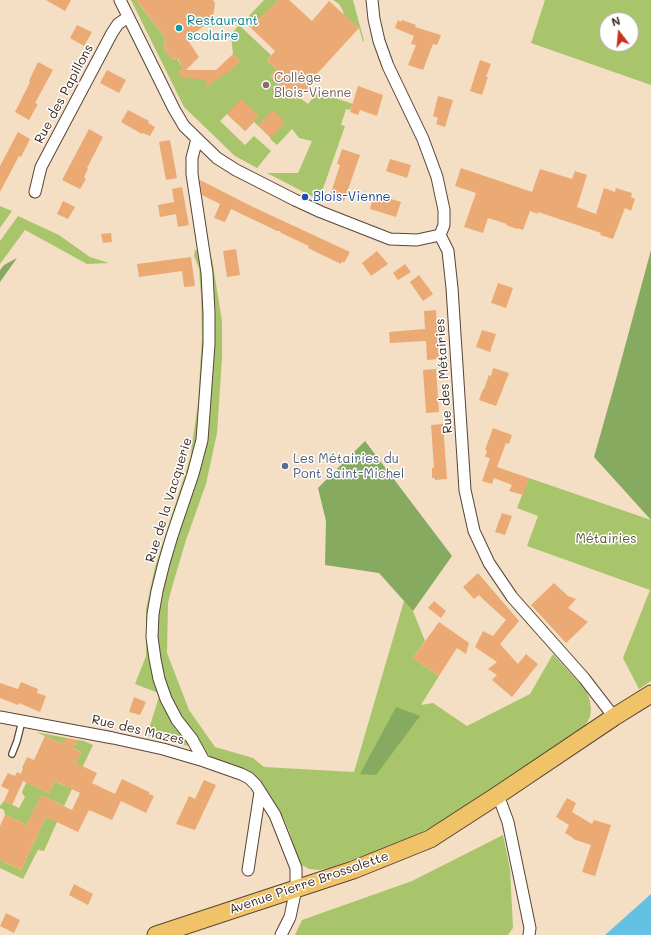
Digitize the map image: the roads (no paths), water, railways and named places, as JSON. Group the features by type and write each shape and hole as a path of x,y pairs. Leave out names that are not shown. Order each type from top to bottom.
{"main road":[{"name":"Avenue Pierre Brossolette","path":"156,935 353,870 430,839 651,694"}],"street":[{"path":"120,0 180,120 184,126 217,158 236,170 295,200 321,212 390,239 417,240 440,235 444,225 444,210 437,177 423,139 388,66 379,41 374,19 372,0"},
{"name":"Rue des Papillons","path":"34,192 41,167 112,33 118,24 128,17"},
{"name":"Rue de la Vacquerie","path":"197,139 192,158 192,174 206,273 209,313 209,344 202,440 193,474 160,577 152,637 159,679 166,699 177,720 192,739 204,761"},
{"name":"Rue des Métairies","path":"440,235 448,251 449,258 465,490 474,531 489,563 512,597 584,678 614,717"},
{"name":"Rue des Mazes","path":"0,717 98,735 156,748 204,761 249,778 256,785 275,815 296,868 296,889 290,917 282,935"},
{"path":"248,870 260,792"},
{"path":"498,795 508,822 530,928 529,935"}],"lane":[{"path":"12,754 22,721"}],"water":[{"path":"651,894 651,935 605,935"}],"place":[{"name":"Restaurant scolaire","path":"179,28"},
{"name":"Collège Blois-Vienne","path":"266,85"},
{"name":"Blois-Vienne","path":"305,197"},
{"name":"Les Métairies du Pont Saint-Michel","path":"285,466"}],"park label":[{"name":"Métairies","path":"606,539"}]}
